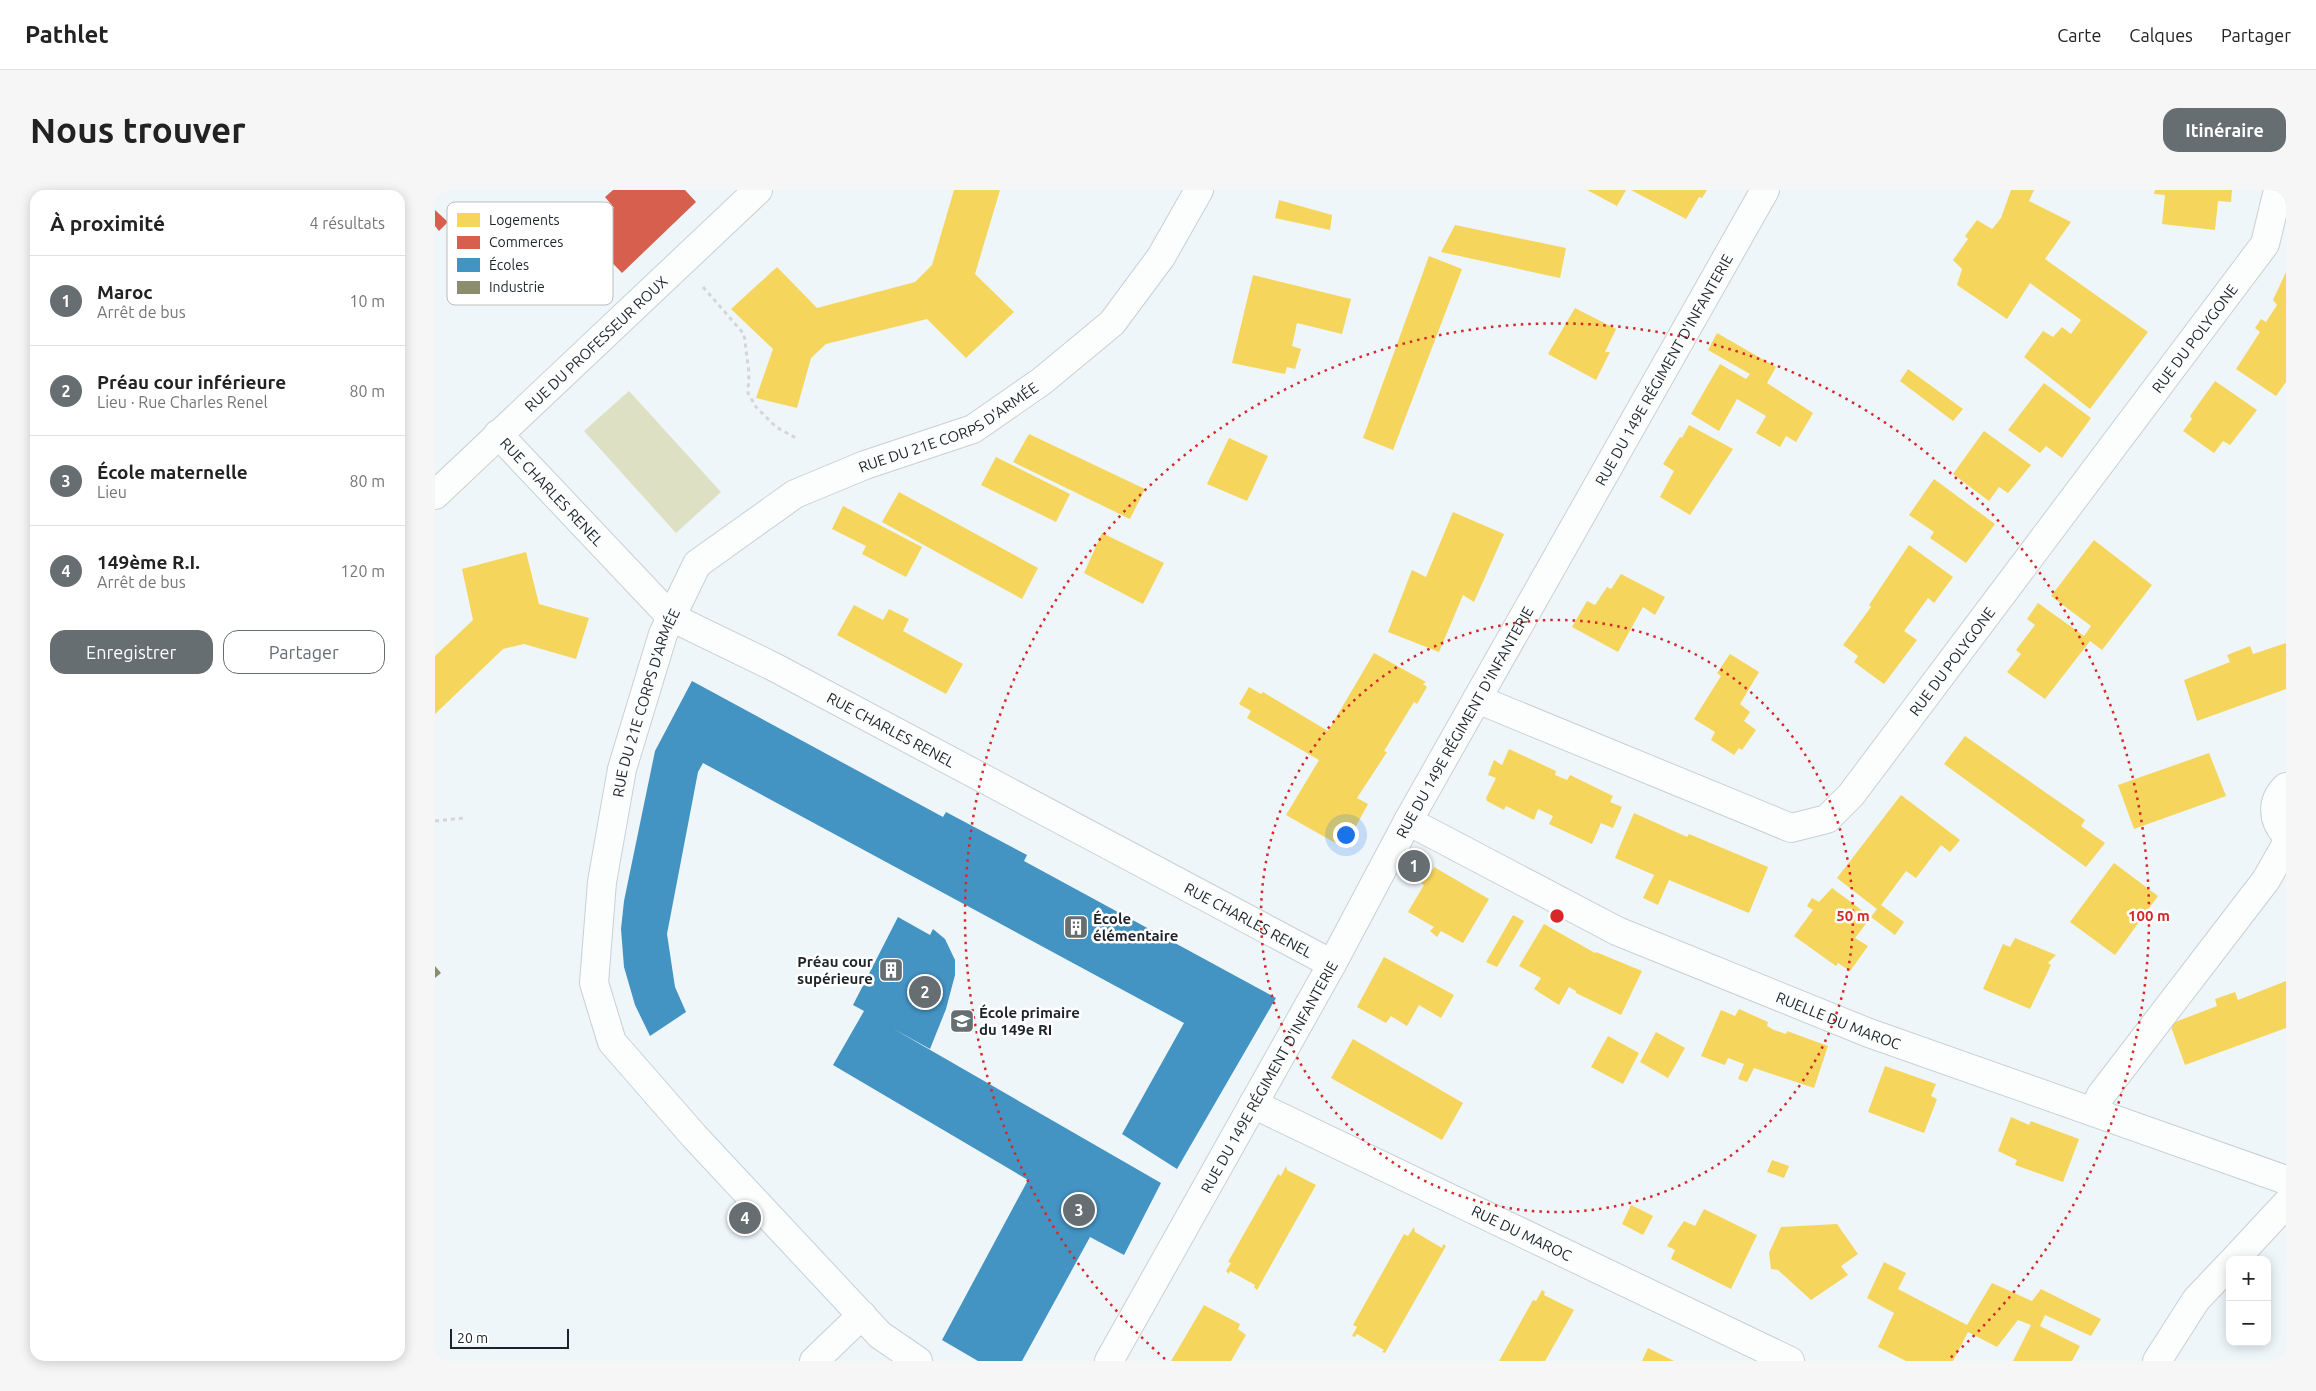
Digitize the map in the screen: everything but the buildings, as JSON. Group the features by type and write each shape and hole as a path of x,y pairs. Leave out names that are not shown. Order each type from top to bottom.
{"street":[{"name":"RUE DU PROFESSEUR ROUX","path":"435,495 758,190"},
{"name":"RUE DU 21E CORPS D'ARMÉE","path":"918,1361 880,1335 694,1136 612,1042 594,983 602,882 622,769 663,634 697,564 795,494 865,465 973,430 1042,381 1112,322 1161,257 1199,190"},
{"name":"RUE DU 149E RÉGIMENT D'INFANTERIE","path":"1109,1361 1332,964 1408,821 1765,190"},
{"name":"RUE DU POLYGONE","path":"1477,699 1791,828 1827,819 1851,795 2265,244 2278,190"},
{"name":"RUE CHARLES RENEL","path":"498,434 671,617 774,666 1332,964"},
{"path":"2286,787 2279,794 2274,810 2278,826 2286,835"},
{"name":"RUELLE DU MAROC","path":"1408,821 1617,931 1869,1033 2286,1180"},
{"path":"2093,1111 2101,1095 2266,880 2286,845"},
{"name":"RUE DU MAROC","path":"1253,1104 1790,1361"},
{"path":"2237,1256 2286,1204"},
{"path":"2157,1361 2196,1300 2226,1268"},
{"path":"814,1361 862,1315"}],"path":[{"path":"681,263 744,334 749,373 748,393 756,407 776,426 796,438"},
{"path":"435,821 465,818"}],"green space":[{"path":"629,391 721,492 676,533 584,431"}],"place":[{"name":"Maroc","path":"1414,866"},
{"name":"École élémentaire","path":"1076,927"},
{"name":"Préau cour supérieure","path":"891,970"},
{"name":"Préau cour inférieure","path":"925,992"},
{"name":"École primaire du 149e RI","path":"962,1021"},
{"name":"École maternelle","path":"1079,1210"},
{"name":"149ème R.I.","path":"745,1218"}]}
